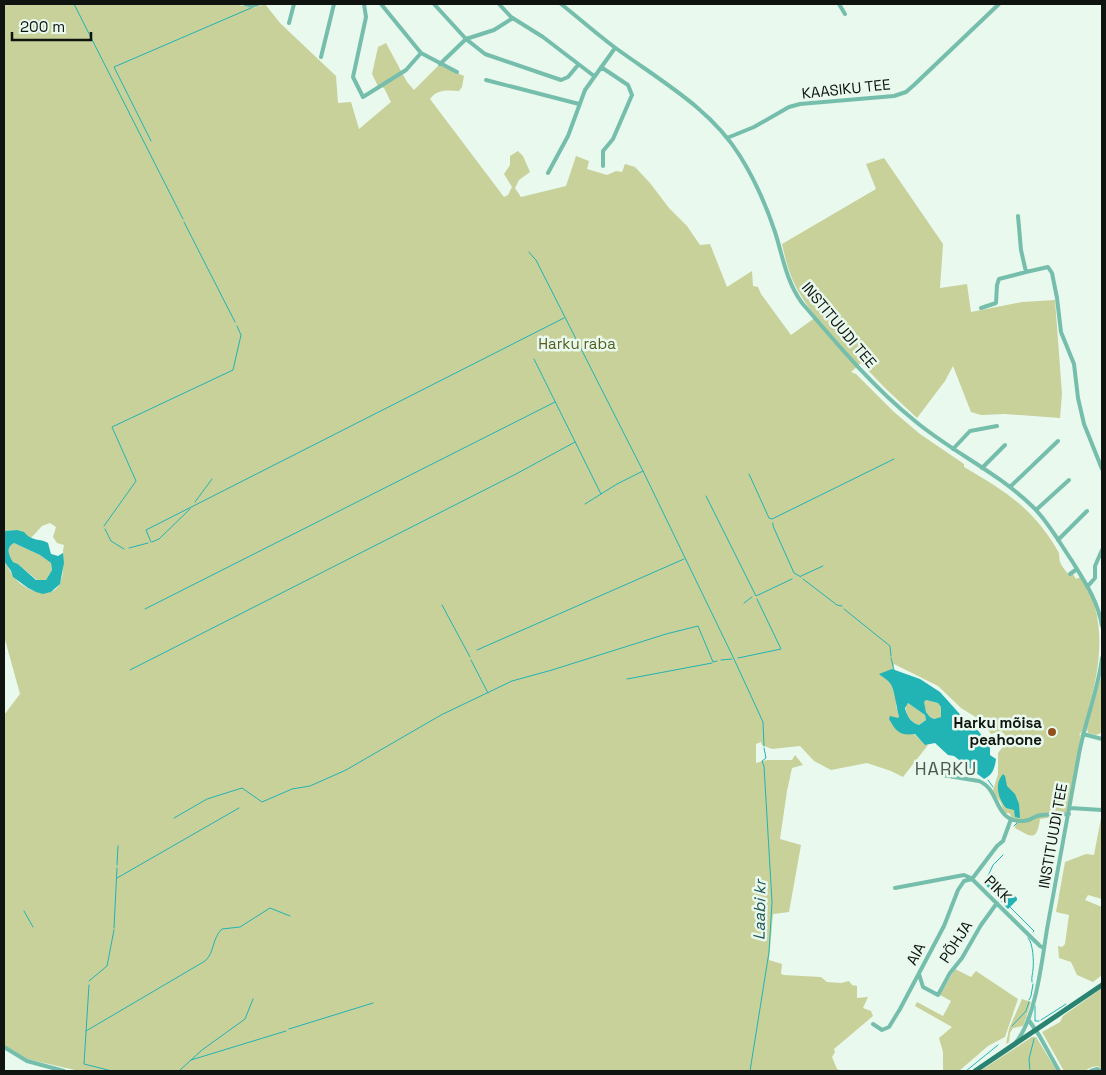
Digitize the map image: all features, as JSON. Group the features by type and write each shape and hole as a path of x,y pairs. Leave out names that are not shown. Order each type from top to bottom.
{"main road":[{"path":"975,1071 1102,985"}],"street":[{"path":"245,4 252,6 258,4"},
{"path":"289,22 294,4"},
{"path":"321,57 334,4"},
{"path":"363,4 366,17 353,77 363,97 406,70 421,53"},
{"path":"382,4 421,53 458,72"},
{"path":"434,4 466,40 485,54 561,80 568,77 578,65"},
{"path":"499,4 512,18 543,37 594,76"},
{"name":"INSTITUUDI TEE","path":"561,4 615,48 705,114 727,138 744,162 760,194 788,277 795,292 856,365 889,398 928,432 1010,487 1036,510 1088,586 1098,607 1102,626"},
{"path":"839,4 845,14"},
{"name":"KAASIKU TEE","path":"727,138 754,127 789,107 800,104 894,96 906,92 999,4"},
{"path":"440,64 466,40 494,30 512,18"},
{"path":"548,173 568,136 585,90 615,48"},
{"path":"601,66 628,85 632,95 613,139 603,151 603,166"},
{"path":"486,80 579,104"},
{"path":"1018,216 1020,250 1026,272"},
{"path":"981,308 996,303 997,285 1000,279 1048,267 1052,273 1059,304 1061,332 1074,364 1078,398 1084,424 1102,469"},
{"path":"953,449 970,431 997,426"},
{"path":"1010,487 1058,441"},
{"path":"982,468 1005,445"},
{"path":"1036,510 1069,480"},
{"path":"1058,540 1087,511"},
{"path":"1088,586 1095,578 1095,566 1102,550"},
{"path":"1070,574 1077,569"},
{"name":"INSTITUUDI TEE","path":"1015,1043 1028,1019 1034,998 1084,734 1102,658"},
{"path":"1084,734 1102,739"},
{"path":"936,774 984,784 990,789 1002,813 1011,819 1024,822 1041,816 1069,814"},
{"path":"1070,808 1102,810"},
{"name":"AIA","path":"873,1024 880,1030 887,1028 900,1009 945,923 958,890 965,880 972,879 1003,841 1011,819"},
{"name":"PIKK","path":"895,888 964,875 972,879 1044,948"},
{"name":"PÕHJA","path":"918,973 923,987 938,995 950,973 962,958 981,925 997,903"},
{"path":"1028,1019 1059,1071"},
{"path":"4,1047 27,1061 64,1071"},
{"path":"1091,1071 1097,1069 1100,1071"}],"green space":[{"name":"Harku raba","path":"5,4 234,4 254,8 265,4 280,23 336,76 338,103 351,102 359,129 391,102 384,88 378,86 372,74 378,47 386,43 407,82 414,90 439,65 464,76 462,87 459,91 446,90 436,93 430,99 504,197 508,195 512,187 504,174 510,165 510,156 518,151 523,156 530,172 519,180 515,188 521,197 566,186 576,156 589,161 587,169 607,175 616,171 622,172 625,164 635,167 669,208 687,226 700,245 710,244 727,287 752,271 753,286 758,287 791,335 816,317 794,283 787,266 782,244 876,189 866,164 884,158 943,244 940,288 967,284 971,312 1022,302 1055,300 1062,394 1060,418 1005,414 981,415 971,412 953,366 945,381 917,418 861,363 851,372 856,374 894,412 920,434 964,464 964,467 1005,493 1039,523 1058,551 1060,562 1064,569 1069,575 1073,574 1076,579 1080,577 1087,587 1095,607 1098,622 1099,654 1095,685 1083,730 1079,735 1081,735 1067,812 1056,814 1054,817 1040,819 1037,831 1033,835 1026,834 1015,828 1016,823 1009,813 1004,812 1001,803 993,791 998,774 998,753 1009,739 1001,731 991,734 982,721 961,708 938,686 894,664 890,682 896,698 898,718 928,745 903,777 867,763 831,770 814,761 800,746 772,749 762,745 761,742 756,744 756,763 767,760 792,760 795,755 803,765 792,768 780,839 801,845 789,912 773,914 769,960 782,964 781,974 784,975 821,977 827,982 841,983 849,981 852,985 857,986 857,998 868,997 863,1008 871,1011 873,1016 834,1049 835,1052 832,1057 837,1069 842,1071 79,1071 27,1059 4,1045 4,715 20,694 4,636 4,561 18,582 30,590 44,593 51,592 56,589 62,578 64,545 57,543 53,537 56,527 50,523 42,526 31,538 17,530 4,531"},
{"path":"14,543 40,555 51,563 52,570 46,580 37,580 13,562 9,554 9,547"},
{"path":"1102,673 1102,727 1101,733 1096,735 1088,733 1087,728"},
{"path":"926,700 938,703 941,707 941,717 934,719 930,717 926,712 923,702"},
{"path":"908,703 925,715 926,720 919,725 913,722 906,712 906,705"},
{"path":"1102,813 1102,899 1088,895 1085,900 1102,907 1102,975 1093,982 1077,975 1071,962 1059,958 1058,946 1062,947 1065,944 1069,915 1056,912 1065,862 1086,854 1094,855"},
{"path":"955,969 971,977 976,971 1018,999 1005,1037 988,1046 959,1071 943,1071 943,1052 939,1038 952,1027 915,1006 917,1002 943,1016 951,1001 940,995"},
{"path":"1102,988 1102,1071 1098,1066 1084,1071 1064,1071 1042,1032 1060,1022 1063,1016"},
{"path":"1022,999 1031,1002 1024,1024 1023,1026 1013,1028 1010,1033 1009,1042 1006,1044 1009,1029"},
{"path":"1032,1037 1036,1037 1057,1071 980,1071"}],"water":[{"path":"17,530 24,532 33,539 48,543 51,554 58,556 63,553 64,563 60,584 51,592 43,594 28,588 13,577 4,561 4,531","holes":["14,543 40,555 51,563 52,570 46,580 36,580 18,564 13,562 9,554 9,547"]},
{"path":"892,669 920,679 940,692 966,721 977,729 990,747 990,755 996,759 990,775 984,779 954,756 948,755 935,743 925,745 915,734 905,734 896,730 889,719 890,716 898,718 899,716 893,689 888,681 879,674","holes":["926,700 938,703 941,707 941,717 934,719 930,717 926,712 924,702","908,703 925,715 926,720 919,725 911,720 905,708"]},
{"path":"1003,774 1007,786 1015,794 1019,804 1020,818 1015,817 1014,810 1006,808 999,795 998,787"},
{"path":"988,876 1017,898 1008,909 983,882"}],"waterway":[{"path":"74,4 183,219"},
{"path":"151,141 114,67 251,8"},
{"path":"184,222 235,322"},
{"path":"529,252 536,260 643,471 734,659 763,722 764,746"},
{"path":"151,542 146,530 564,318"},
{"path":"104,526 136,481 112,427 233,370 241,335 237,326"},
{"path":"534,359 601,494"},
{"path":"145,609 555,402"},
{"path":"130,670 516,474 575,442"},
{"path":"749,474 769,518 772,519 894,459"},
{"path":"585,504 617,484 643,471"},
{"path":"195,502 212,479"},
{"path":"706,496 756,596 792,579"},
{"path":"152,542 159,539 190,509"},
{"path":"773,523 794,573 801,577"},
{"path":"105,529 111,541 124,549"},
{"path":"129,548 148,543"},
{"path":"477,650 684,559"},
{"path":"801,576 823,566"},
{"path":"803,579 837,605 842,606"},
{"path":"744,603 752,597"},
{"path":"738,658 781,649 757,599"},
{"path":"442,605 470,657"},
{"path":"844,609 890,646 891,656"},
{"path":"174,818 207,799 242,788 262,802 292,789 310,786 346,770 441,715 512,681 666,634 698,626 713,662 717,661"},
{"path":"891,658 894,670"},
{"path":"721,660 732,659"},
{"path":"471,660 488,693"},
{"path":"627,679 712,663"},
{"name":"Laabi kr","path":"750,1071 769,952 772,902 764,766 762,761 766,758 764,748"},
{"path":"988,780 993,787"},
{"path":"117,878 239,808"},
{"path":"1014,826 1017,823"},
{"path":"117,865 118,846"},
{"path":"988,876 993,865 1003,855"},
{"path":"114,928 117,868"},
{"path":"1009,906 1033,932"},
{"path":"86,1031 205,961 222,929 240,927 270,908 290,916"},
{"path":"24,911 33,927"},
{"path":"89,981 107,966 114,930"},
{"path":"1028,938 1033,952 1032,982"},
{"path":"1029,1000 1033,984"},
{"path":"89,985 84,1064 112,1071"},
{"path":"179,1071 202,1050 245,1019 253,999"},
{"path":"1012,1026 1026,1011 1029,1002"},
{"path":"289,1029 373,1003"},
{"path":"1041,1020 1066,1004"},
{"path":"1035,1006 1035,1021 1039,1021"},
{"path":"191,1060 286,1031"},
{"path":"1030,1071 1029,1059 1034,1039"},
{"path":"966,1071 998,1045"}],"place":[{"name":"Harku mõisa peahoone","path":"1052,732"}],"district":[{"name":"HARKU","path":"946,769"}]}
